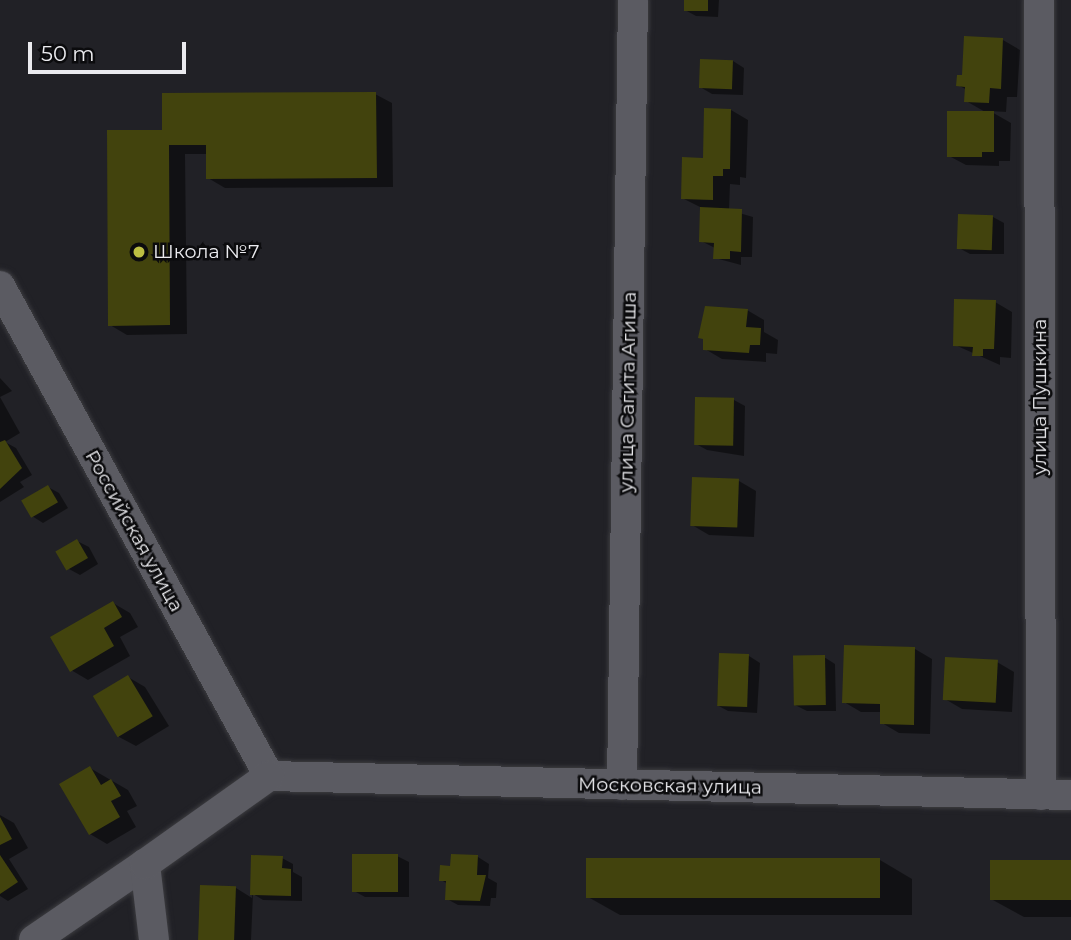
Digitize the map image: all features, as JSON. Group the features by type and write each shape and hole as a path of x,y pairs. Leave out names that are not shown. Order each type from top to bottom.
{"street":[{"name":"улица Сагита Агиша","path":"622,785 633,0"},
{"name":"улица Пушкина","path":"1039,0 1041,794"},
{"name":"Российская улица","path":"0,286 269,776"},
{"name":"Московская улица","path":"269,776 1071,795"},
{"path":"34,940 269,776"},
{"path":"145,864 154,940"}],"building":[{"path":"684,0 708,0 708,11 684,11"},
{"path":"964,36 1003,38 1001,89 990,88 989,103 964,102 965,87 956,86 957,75 962,75"},
{"path":"700,59 733,60 732,89 699,88"},
{"name":"Школа №7","path":"376,92 377,178 206,179 206,145 169,145 170,325 108,326 107,130 162,130 162,93"},
{"path":"704,108 731,109 730,169 723,169 723,176 713,176 713,200 681,199 682,157 703,158"},
{"path":"947,111 994,111 994,152 982,152 982,157 947,157"},
{"path":"700,207 742,209 741,252 730,251 730,259 713,259 714,243 699,242"},
{"path":"958,214 993,215 992,250 957,249"},
{"path":"954,299 996,300 994,349 983,349 983,356 972,356 973,347 953,346"},
{"path":"705,306 748,309 746,327 761,328 760,345 750,345 749,353 703,350 703,339 698,338"},
{"path":"695,397 734,398 733,446 694,445"},
{"path":"5,440 22,468 0,489 0,442"},
{"path":"692,477 739,479 737,528 690,526"},
{"path":"48,485 58,502 31,518 21,500"},
{"path":"77,539 88,558 66,571 55,552"},
{"path":"113,601 122,617 104,628 114,646 70,672 50,637"},
{"path":"844,645 915,647 914,725 880,724 880,704 842,703"},
{"path":"719,653 749,654 747,707 717,706"},
{"path":"825,655 826,705 794,706 793,656"},
{"path":"945,657 998,660 996,703 943,700"},
{"path":"128,675 153,716 118,737 93,696"},
{"path":"90,766 101,785 111,779 121,796 111,801 120,817 89,835 59,784"},
{"path":"0,817 12,839 0,845"},
{"path":"352,854 398,854 398,892 352,892"},
{"path":"451,854 478,855 477,875 486,875 480,901 445,900 446,881 439,881 440,865 450,866"},
{"path":"0,855 18,882 0,894"},
{"path":"251,855 283,856 282,868 291,869 291,896 250,895"},
{"path":"586,858 880,858 880,898 586,898"},
{"path":"990,860 1071,860 1071,900 990,900"},
{"path":"200,885 236,886 234,940 198,940"}],"place":[{"name":"Школа №7","path":"139,252"}]}
